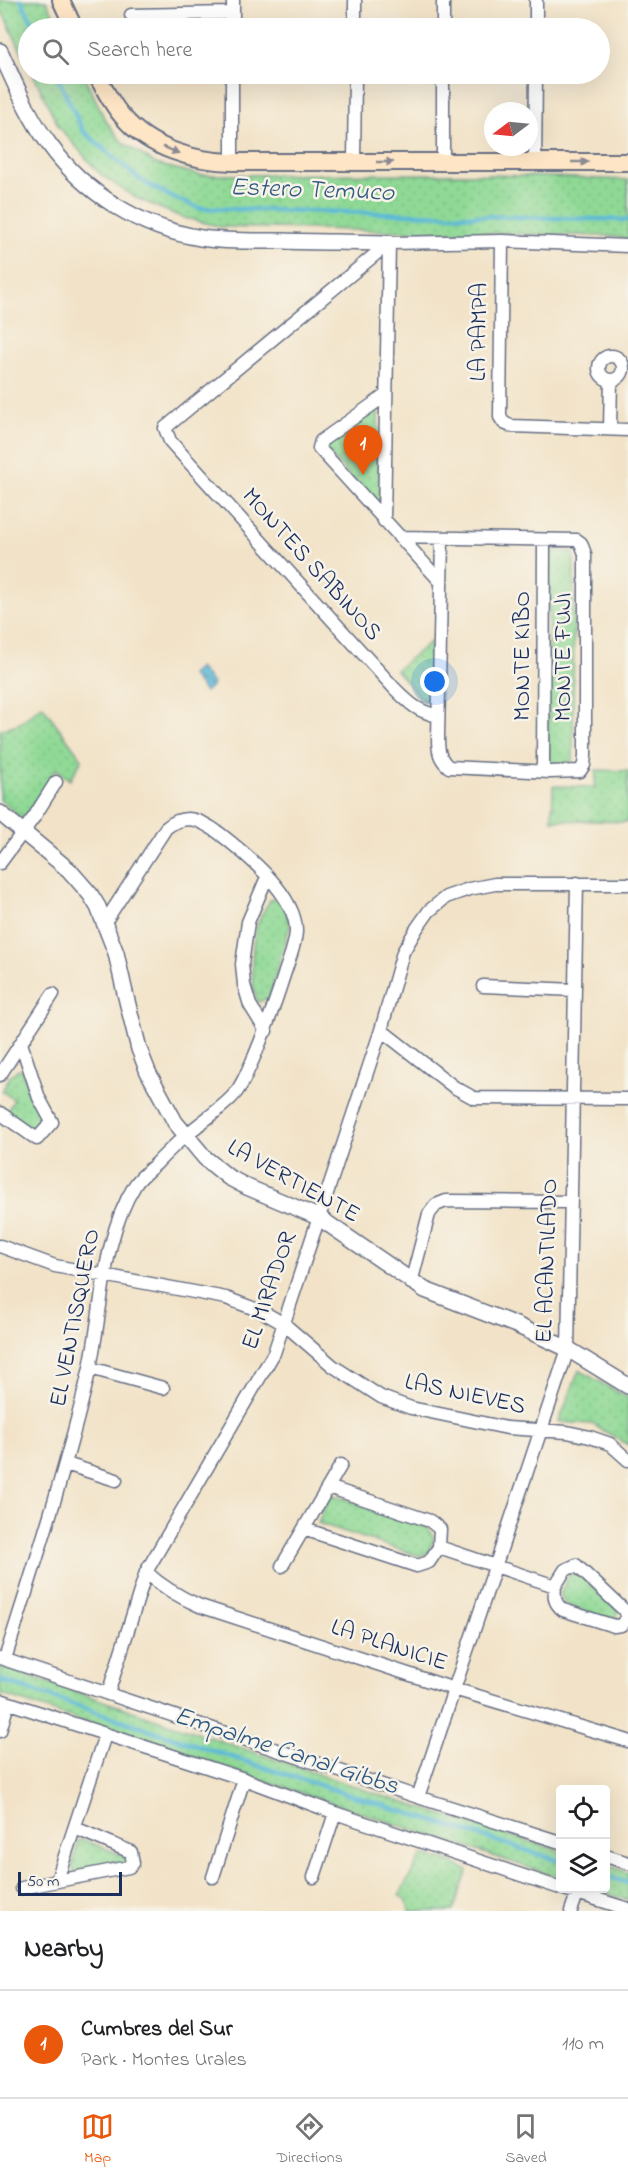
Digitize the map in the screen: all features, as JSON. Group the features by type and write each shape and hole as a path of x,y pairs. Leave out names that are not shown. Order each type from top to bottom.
{"main road":[{"path":"61,0 69,18"},
{"path":"102,84 123,118 144,135 168,149 200,159 232,162 628,162"}],"street":[{"path":"355,0 355,18"},
{"path":"443,0 443,18"},
{"path":"536,0 536,18"},
{"path":"131,15 233,6"},
{"path":"0,51 37,127 55,153 92,189 126,212 164,229 218,240 389,243 502,241 628,246"},
{"path":"232,84 232,162"},
{"path":"354,162 355,84"},
{"path":"442,162 443,84"},
{"path":"536,84 536,162"},
{"name":"LA PAMPA","path":"502,241 500,417 504,423 511,426 610,429"},
{"path":"384,521 389,243"},
{"name":"MONTES SABINOS","path":"389,243 165,428 170,441 395,689 421,712 438,716"},
{"path":"610,380 610,429 628,430"},
{"path":"386,395 321,441 319,448 441,582"},
{"path":"399,537 544,540"},
{"path":"442,539 439,753 443,762 449,767 543,772"},
{"name":"MONTE FUJI","path":"543,772 580,771 584,765 585,746 585,562 581,543 577,540 544,540"},
{"name":"MONTE KIBO","path":"543,772 544,540"},
{"path":"0,863 34,817 56,782"},
{"name":"LA VERTIENTE","path":"0,813 80,881 90,894 117,952 125,993 147,1072 166,1108 205,1158 228,1177 247,1187 318,1217 411,1282 438,1297 495,1316 568,1349 628,1386"},
{"name":"EL VENTISQUERO","path":"2,1658 66,1464 90,1368 118,1219 136,1182 185,1135 232,1097 242,1083 266,1031 296,930 289,904 267,877 235,846 207,824 193,818 179,820 166,828 105,922"},
{"path":"266,1031 250,1005 244,985 242,964 248,922 267,877"},
{"name":"EL ACANTILADO","path":"418,1797 568,1349 577,883"},
{"name":"EL MIRADOR","path":"108,1694 146,1572 274,1353 381,1030 403,952 429,911 446,897 469,889 495,884 628,884"},
{"path":"483,986 575,990"},
{"path":"0,1075 53,994"},
{"path":"381,1030 467,1095 486,1099 628,1099"},
{"path":"0,1113 37,1139 52,1122 39,1098 21,1043"},
{"path":"411,1282 429,1214 436,1205 446,1201 571,1202"},
{"name":"LAS NIEVES","path":"0,1246 55,1266 226,1298 263,1312 284,1324 333,1366 381,1397 411,1408 507,1428 567,1432 590,1437 610,1444 628,1460"},
{"path":"90,1368 163,1388"},
{"path":"66,1464 116,1480"},
{"path":"282,1566 341,1465"},
{"path":"304,1529 417,1566 429,1562 439,1547 440,1529 430,1521 328,1487"},
{"path":"439,1547 555,1586"},
{"path":"576,1565 626,1611 628,1617 621,1625 615,1626 563,1610 557,1606 554,1598 555,1586 565,1570 576,1565"},
{"name":"LA PLANICIE","path":"146,1572 160,1585 200,1606 454,1689 628,1741"},
{"path":"2,1658 418,1797 556,1840"},
{"path":"0,1731 4,1702 244,1779 335,1813 556,1886"},
{"path":"57,1880 105,1735"},
{"path":"213,1877 244,1779"},
{"path":"314,1877 335,1813"},
{"path":"22,1888 129,1868 133,1863 131,1852 75,1828"},
{"path":"610,1857 628,1863"},
{"path":"571,1911 577,1894 628,1909"}],"green space":[{"path":"0,0 46,0 55,18 18,18 18,44 0,7"},
{"path":"38,84 88,84 106,121 122,142 156,164 200,175 470,174 628,180 628,239 610,236 222,227 181,217 136,198 100,174 59,127"},
{"path":"378,406 380,500 375,504 325,449 326,443"},
{"path":"553,551 569,551 574,554 573,760 567,765 551,764 548,761 549,555"},
{"path":"430,642 431,693 427,701 423,701 396,670"},
{"path":"42,705 82,759 70,780 56,769 24,820 0,800 0,730 20,723"},
{"path":"596,770 628,771 628,822 552,820 553,786 595,787"},
{"path":"278,899 286,911 290,926 269,998 258,1002 253,975 255,934 259,919 270,900"},
{"path":"18,1069 23,1071 28,1090 45,1121 37,1131 30,1130 7,1111 14,1100 2,1091 11,1075"},
{"path":"579,1370 628,1398 628,1445 592,1424 559,1422"},
{"path":"330,1494 427,1527 434,1538 428,1553 419,1556 318,1523"},
{"path":"573,1572 578,1572 618,1609 617,1618 605,1618 566,1605 560,1595 568,1576"},
{"path":"0,1666 386,1797 556,1850 556,1877 0,1694"},
{"path":"78,1840 84,1840 132,1859 129,1864 76,1875 72,1867"},
{"path":"422,1855 445,1860 468,1870 453,1911 410,1911 406,1900 399,1895"},
{"path":"610,1866 628,1872 628,1900 605,1893 610,1893"}],"water":[{"path":"199,668 213,684 205,692 191,675"}],"waterway":[{"name":"Estero Temuco","path":"21,0 30,18"},
{"name":"Estero Temuco","path":"61,84 83,131 140,180 199,208 628,220"},
{"name":"Empalme Canal Gibbs","path":"0,1680 256,1765 556,1860"},
{"name":"Empalme Canal Gibbs","path":"610,1877 628,1883"}],"place":[{"name":"Cumbres del Sur","path":"363,475"}]}
